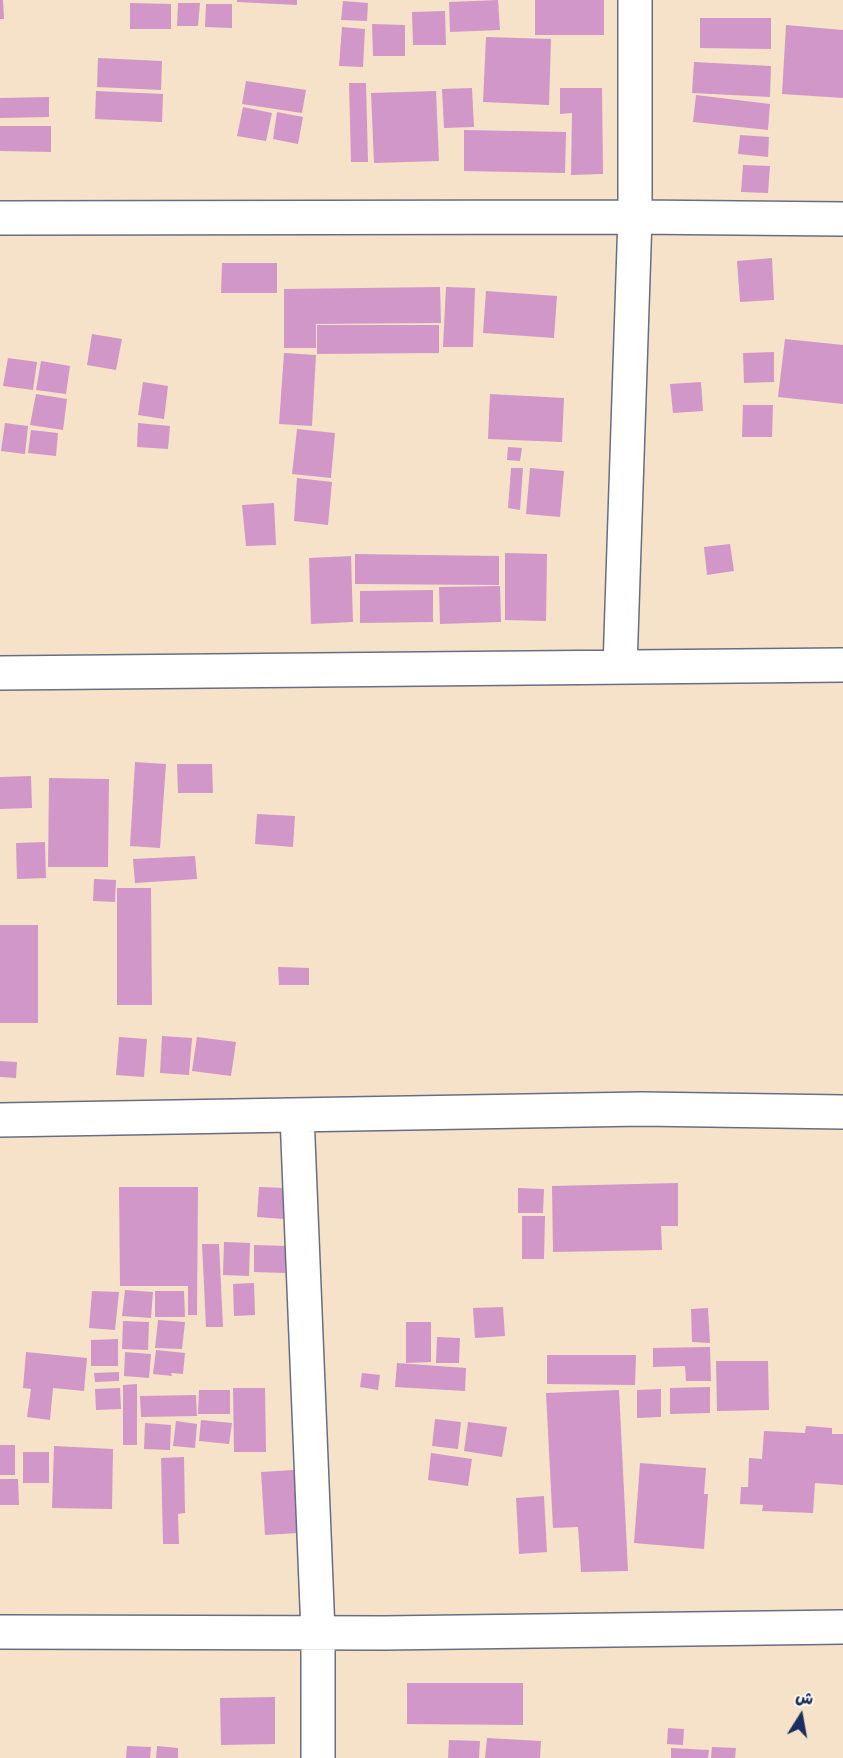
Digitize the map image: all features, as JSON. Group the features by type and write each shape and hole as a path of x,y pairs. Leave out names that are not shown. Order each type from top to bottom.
{"street":[{"path":"620,667 635,217 635,0"},
{"path":"0,218 843,219"},
{"path":"0,674 843,665"},
{"path":"0,1120 642,1109 843,1112"},
{"path":"297,1115 318,1632 318,1758"},
{"path":"0,1632 318,1632 843,1627"}],"building":[{"path":"0,0 3,0 4,19 0,19"},
{"path":"237,0 297,0 297,5 237,2"},
{"path":"498,0 500,30 450,32 449,2"},
{"path":"535,0 604,0 604,35 535,35"},
{"path":"343,1 368,3 367,21 341,20"},
{"path":"130,3 171,4 171,29 130,29"},
{"path":"178,3 200,3 198,26 177,26"},
{"path":"206,4 232,4 232,28 205,27"},
{"path":"445,11 446,45 413,45 412,12"},
{"path":"700,18 771,18 771,49 700,48"},
{"path":"372,24 405,25 405,56 373,56"},
{"path":"786,25 843,30 843,98 782,94"},
{"path":"342,27 365,29 363,67 339,66"},
{"path":"486,37 551,39 549,105 483,102"},
{"path":"98,58 162,61 161,90 97,87"},
{"path":"694,62 771,66 770,97 692,93"},
{"path":"246,81 306,90 302,113 242,104"},
{"path":"349,83 366,83 368,162 351,162"},
{"path":"472,88 474,127 444,128 442,89"},
{"path":"560,88 602,88 603,174 571,175 572,113 560,114"},
{"path":"96,91 163,94 162,122 95,119"},
{"path":"436,91 439,161 374,163 371,93"},
{"path":"696,95 770,104 768,130 693,122"},
{"path":"49,97 49,117 0,118 0,98"},
{"path":"243,107 272,113 266,141 237,136"},
{"path":"277,112 303,117 298,144 273,139"},
{"path":"0,126 51,126 51,152 0,151"},
{"path":"464,130 566,132 565,173 464,171"},
{"path":"740,135 769,137 768,157 738,154"},
{"path":"743,165 770,166 768,193 741,192"},
{"path":"772,258 774,300 740,302 737,261"},
{"path":"222,263 277,263 277,293 221,293"},
{"path":"440,287 441,323 316,324 316,348 284,348 284,289"},
{"path":"446,287 475,288 473,347 443,347"},
{"path":"486,291 557,296 554,338 483,333"},
{"path":"317,325 439,325 439,353 317,354"},
{"path":"92,334 122,339 116,370 87,365"},
{"path":"785,339 843,345 843,404 778,397"},
{"path":"774,352 774,382 744,383 743,353"},
{"path":"284,353 316,355 312,426 279,424"},
{"path":"8,358 37,362 33,390 3,386"},
{"path":"41,361 70,366 66,394 36,390"},
{"path":"143,382 168,386 164,419 138,415"},
{"path":"701,382 703,411 673,413 670,384"},
{"path":"36,394 67,399 63,430 30,425"},
{"path":"490,394 564,398 562,442 488,439"},
{"path":"743,405 773,405 772,437 742,437"},
{"path":"5,423 28,426 25,454 1,451"},
{"path":"138,423 170,426 168,449 137,447"},
{"path":"297,429 335,433 331,478 292,474"},
{"path":"31,430 58,433 56,456 28,453"},
{"path":"508,447 522,448 520,461 507,460"},
{"path":"511,468 523,468 520,510 508,508"},
{"path":"530,468 564,471 560,517 526,514"},
{"path":"297,478 332,482 328,525 294,521"},
{"path":"274,503 276,545 246,546 242,505"},
{"path":"730,544 734,571 707,575 704,547"},
{"path":"505,553 547,554 546,621 505,620"},
{"path":"355,554 499,556 499,585 355,584"},
{"path":"351,556 353,622 311,624 309,558"},
{"path":"500,586 501,622 440,624 439,587"},
{"path":"433,590 433,622 360,623 360,591"},
{"path":"135,762 166,764 160,848 130,846"},
{"path":"177,764 212,764 213,793 178,793"},
{"path":"31,776 32,808 0,809 0,777"},
{"path":"49,778 109,779 108,867 48,867"},
{"path":"257,814 295,816 293,847 255,844"},
{"path":"45,842 46,878 17,879 16,843"},
{"path":"195,856 197,879 135,883 133,859"},
{"path":"94,879 116,880 115,902 93,901"},
{"path":"117,888 151,888 152,1005 117,1005"},
{"path":"0,925 38,925 38,1023 0,1023"},
{"path":"278,967 309,968 309,985 279,985"},
{"path":"162,1036 192,1038 189,1075 160,1073"},
{"path":"119,1037 147,1039 144,1077 116,1075"},
{"path":"197,1037 236,1042 231,1076 192,1071"},
{"path":"0,1061 17,1062 16,1078 0,1077"},
{"path":"678,1183 678,1226 661,1226 662,1250 553,1252 552,1186"},
{"path":"119,1187 198,1187 197,1315 188,1315 188,1286 120,1286"},
{"path":"259,1187 286,1188 284,1219 257,1217"},
{"path":"518,1188 544,1189 543,1213 518,1213"},
{"path":"522,1216 545,1216 544,1259 522,1259"},
{"path":"224,1242 250,1243 249,1276 223,1275"},
{"path":"202,1244 219,1244 223,1327 206,1327"},
{"path":"254,1245 286,1246 285,1273 254,1272"},
{"path":"254,1283 255,1315 234,1316 233,1284"},
{"path":"125,1290 153,1292 151,1318 122,1316"},
{"path":"92,1291 119,1292 115,1330 89,1328"},
{"path":"155,1291 184,1291 185,1317 155,1317"},
{"path":"503,1307 505,1336 475,1338 473,1308"},
{"path":"708,1308 710,1343 692,1342 691,1309"},
{"path":"158,1320 185,1322 182,1349 155,1348"},
{"path":"123,1321 149,1322 148,1350 122,1349"},
{"path":"406,1322 431,1322 431,1362 406,1363"},
{"path":"437,1337 460,1338 459,1363 436,1363"},
{"path":"118,1339 118,1366 91,1366 91,1340"},
{"path":"710,1347 711,1381 686,1381 685,1366 653,1367 653,1348"},
{"path":"156,1350 185,1353 183,1374 171,1373 172,1376 153,1374"},
{"path":"26,1352 87,1358 84,1391 53,1388 50,1420 27,1417 31,1389 23,1388"},
{"path":"125,1352 151,1354 149,1378 124,1376"},
{"path":"547,1355 636,1355 635,1385 547,1384"},
{"path":"716,1361 768,1361 769,1410 717,1411"},
{"path":"397,1363 466,1368 465,1391 395,1387"},
{"path":"119,1372 119,1381 95,1382 94,1373"},
{"path":"362,1373 380,1375 378,1390 360,1387"},
{"path":"137,1384 137,1445 123,1445 123,1385"},
{"path":"710,1387 710,1413 670,1414 670,1388"},
{"path":"120,1388 121,1409 96,1410 95,1389"},
{"path":"233,1388 265,1388 266,1452 234,1452"},
{"path":"661,1389 661,1417 637,1418 637,1390"},
{"path":"199,1390 230,1390 230,1414 198,1414"},
{"path":"619,1390 628,1571 581,1572 578,1527 553,1528 546,1393"},
{"path":"196,1395 197,1416 141,1417 140,1396"},
{"path":"435,1419 461,1422 458,1449 432,1446"},
{"path":"201,1420 232,1423 229,1444 199,1441"},
{"path":"176,1421 197,1424 195,1448 173,1446"},
{"path":"468,1422 507,1427 502,1457 464,1451"},
{"path":"145,1423 171,1425 170,1450 144,1449"},
{"path":"806,1426 832,1428 832,1434 843,1434 843,1485 815,1483 813,1513 762,1511 763,1505 740,1504 741,1487 748,1487 749,1458 762,1459 764,1431 805,1433"},
{"path":"0,1445 15,1445 15,1475 0,1475"},
{"path":"54,1446 113,1449 112,1509 52,1508"},
{"path":"23,1452 49,1452 49,1483 23,1483"},
{"path":"431,1453 472,1459 468,1486 428,1480"},
{"path":"184,1457 185,1513 178,1514 179,1544 163,1544 161,1458"},
{"path":"640,1463 706,1468 704,1494 708,1494 704,1549 634,1543"},
{"path":"294,1470 298,1533 265,1535 261,1472"},
{"path":"0,1479 18,1479 19,1505 0,1505"},
{"path":"544,1496 547,1552 519,1554 516,1498"},
{"path":"407,1683 523,1683 523,1725 407,1724"},
{"path":"275,1697 275,1744 221,1745 220,1698"},
{"path":"668,1728 684,1729 683,1745 667,1744"},
{"path":"487,1738 541,1741 540,1758 485,1758"},
{"path":"449,1740 480,1741 479,1758 448,1758"},
{"path":"127,1746 151,1747 150,1758 126,1758"},
{"path":"157,1746 178,1748 178,1758 156,1758"},
{"path":"712,1747 736,1748 735,1758 711,1758"},
{"path":"671,1748 709,1750 708,1758 671,1758"}]}
